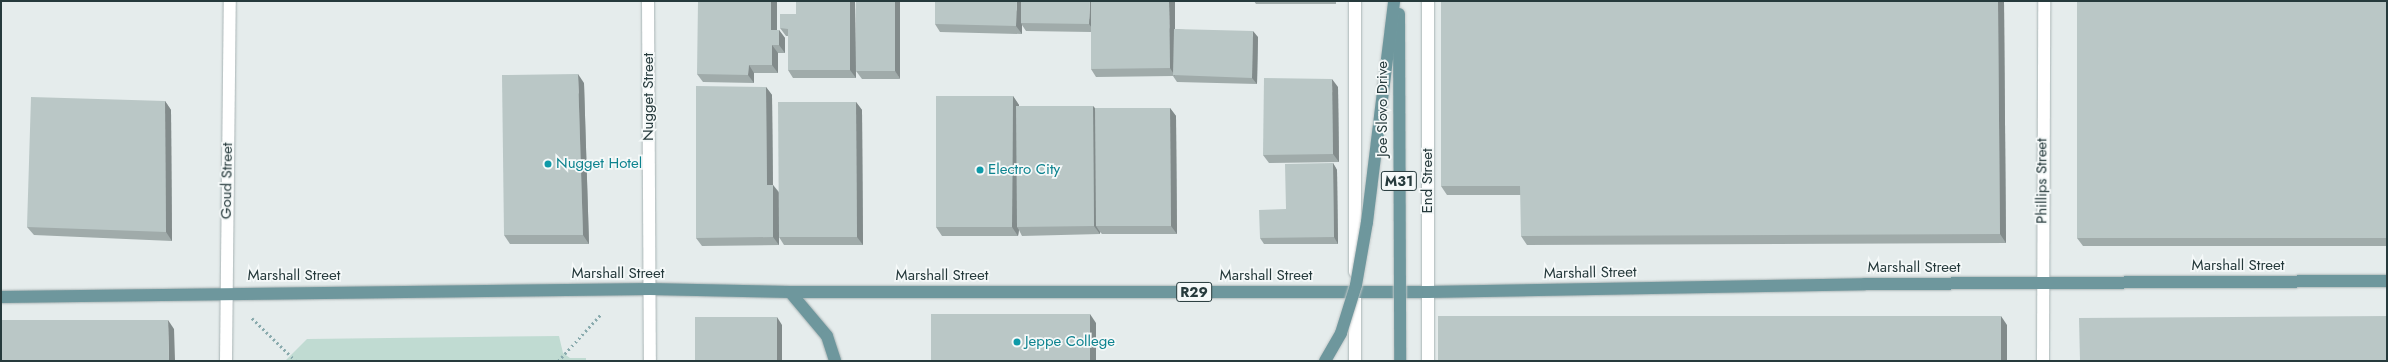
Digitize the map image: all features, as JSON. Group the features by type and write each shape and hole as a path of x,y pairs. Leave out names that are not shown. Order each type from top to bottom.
{"main road":[{"path":"1325,361 1341,333 1356,286 1367,222 1394,1"},
{"name":"Joe Slovo Drive","path":"1399,1 1400,361"},
{"name":"Marshall Street","path":"1,297 226,293 650,289 790,292 1428,292 2042,283 2387,282"},
{"path":"790,292 827,336 835,361"}],"street":[{"name":"Goud Street","path":"226,361 230,1"},
{"name":"Nugget Street","path":"648,1 650,361"},
{"path":"1355,1 1355,361"},
{"name":"End Street","path":"1428,1 1428,361"},
{"name":"Phillips Street","path":"2043,361 2042,283 2044,1"}],"path":[{"path":"558,361 623,290"},
{"path":"226,293 296,361"}],"green space":[{"path":"559,336 563,353 570,358 586,358 586,361 274,361 286,360 307,339"}],"building":[{"path":"698,1 771,1 771,30 779,30 779,45 772,45 772,65 749,65 748,75 697,74"},
{"path":"796,1 850,1 850,70 788,70 788,29 780,28 780,14 796,14"},
{"path":"856,1 895,1 895,71 856,71"},
{"path":"935,1 1017,1 1016,26 935,24"},
{"path":"1021,1 1090,1 1089,24 1021,23"},
{"path":"1091,1 1169,1 1170,68 1091,69"},
{"path":"1441,1 1998,1 2000,234 1521,236 1520,186 1441,186"},
{"path":"2077,1 2387,1 2387,238 2077,238"},
{"path":"1174,29 1253,31 1252,78 1173,75"},
{"name":"Nugget Hotel","path":"578,74 583,235 504,235 502,75"},
{"path":"1264,78 1332,79 1333,154 1263,155"},
{"path":"696,86 766,87 767,185 773,185 773,237 696,238"},
{"name":"Electro City","path":"936,96 1013,96 1012,227 936,227"},
{"path":"31,97 165,101 166,232 27,227"},
{"path":"778,102 856,102 857,237 779,237"},
{"path":"1016,106 1093,106 1094,226 1017,227"},
{"path":"1095,108 1170,108 1171,226 1096,226"},
{"path":"1333,163 1334,237 1260,238 1259,210 1286,209 1285,164"},
{"name":"Jeppe College","path":"931,314 1090,314 1090,361 931,361"},
{"path":"1438,316 2001,316 2001,361 1438,361"},
{"path":"2387,316 2387,361 2080,361 2079,318"},
{"path":"695,317 777,317 777,361 695,361"},
{"path":"1,320 168,320 169,361 1,361"}],"place":[{"name":"Nugget Hotel","path":"548,164"},
{"name":"Electro City","path":"980,170"},
{"name":"Jeppe College","path":"1017,342"}]}
